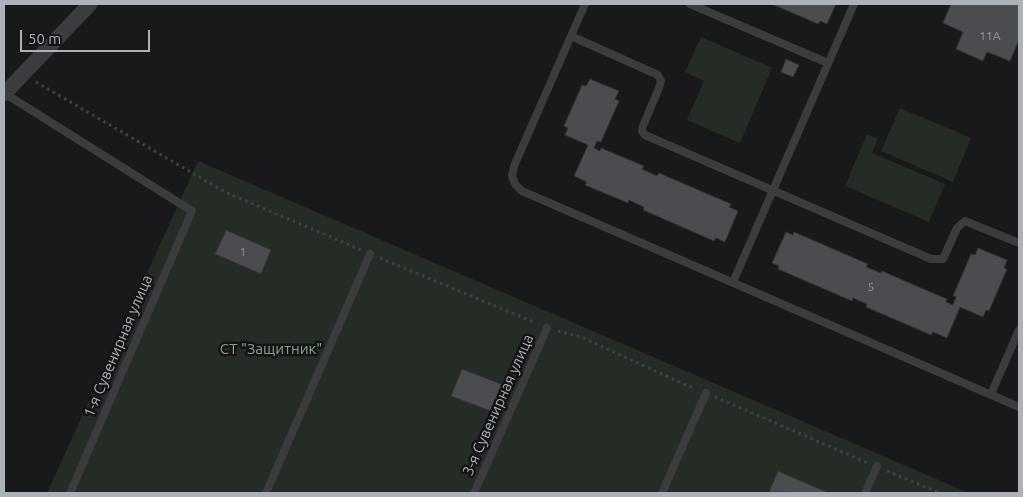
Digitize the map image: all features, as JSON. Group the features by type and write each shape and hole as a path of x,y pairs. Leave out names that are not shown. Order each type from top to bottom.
{"street":[{"path":"4,94 90,4"}],"lane":[{"path":"585,4 514,166 512,176 515,184 522,191 1019,407"},
{"path":"690,4 828,64"},
{"path":"733,282 854,4"},
{"path":"571,36 658,74 661,81 642,131 646,135 937,260 943,258 957,228 965,221 1019,243"},
{"name":"1-я Сувенирная улица","path":"4,94 192,211 70,493"},
{"path":"266,493 370,254"},
{"name":"3-я Сувенирная улица","path":"474,493 547,328"},
{"path":"991,394 1019,330"},
{"path":"662,493 706,393"},
{"path":"865,493 877,466"}],"path":[{"path":"22,74 225,192 547,328 581,337 706,393 940,493"}],"green space":[{"path":"701,37 772,68 740,143 687,120 704,81 685,72"},
{"path":"900,108 971,138 953,182 881,151"},
{"path":"867,134 878,139 872,153 945,184 929,222 845,186"},
{"name":"СТ \"Защитник\"","path":"198,161 969,493 47,493"}],"building":[{"path":"772,4 836,4 827,24 820,21 818,24"},
{"path":"951,4 1019,4 1019,40 1010,61 987,52 983,61 956,49 963,32 943,23"},
{"path":"786,59 799,65 793,77 781,72"},
{"path":"590,79 619,91 615,99 619,101 601,142 597,141 594,148 600,151 601,148 644,166 642,169 657,176 659,173 731,204 729,207 738,211 725,242 716,238 714,241 643,210 644,207 629,200 628,203 585,185 587,182 574,176 588,145 565,135 568,128 564,126 582,85 586,86"},
{"path":"226,230 271,250 261,274 215,254"},
{"path":"786,232 793,235 794,232 868,264 866,267 881,273 882,271 947,299 946,302 953,305 956,297 953,296 971,254 975,255 978,248 1007,260 1004,268 1007,269 989,311 986,310 983,317 960,307 947,338 933,332 931,335 866,307 867,304 853,298 852,301 778,269 779,266 772,263"},
{"path":"462,369 506,386 496,413 451,396"},
{"path":"778,471 829,493 769,492"}]}
